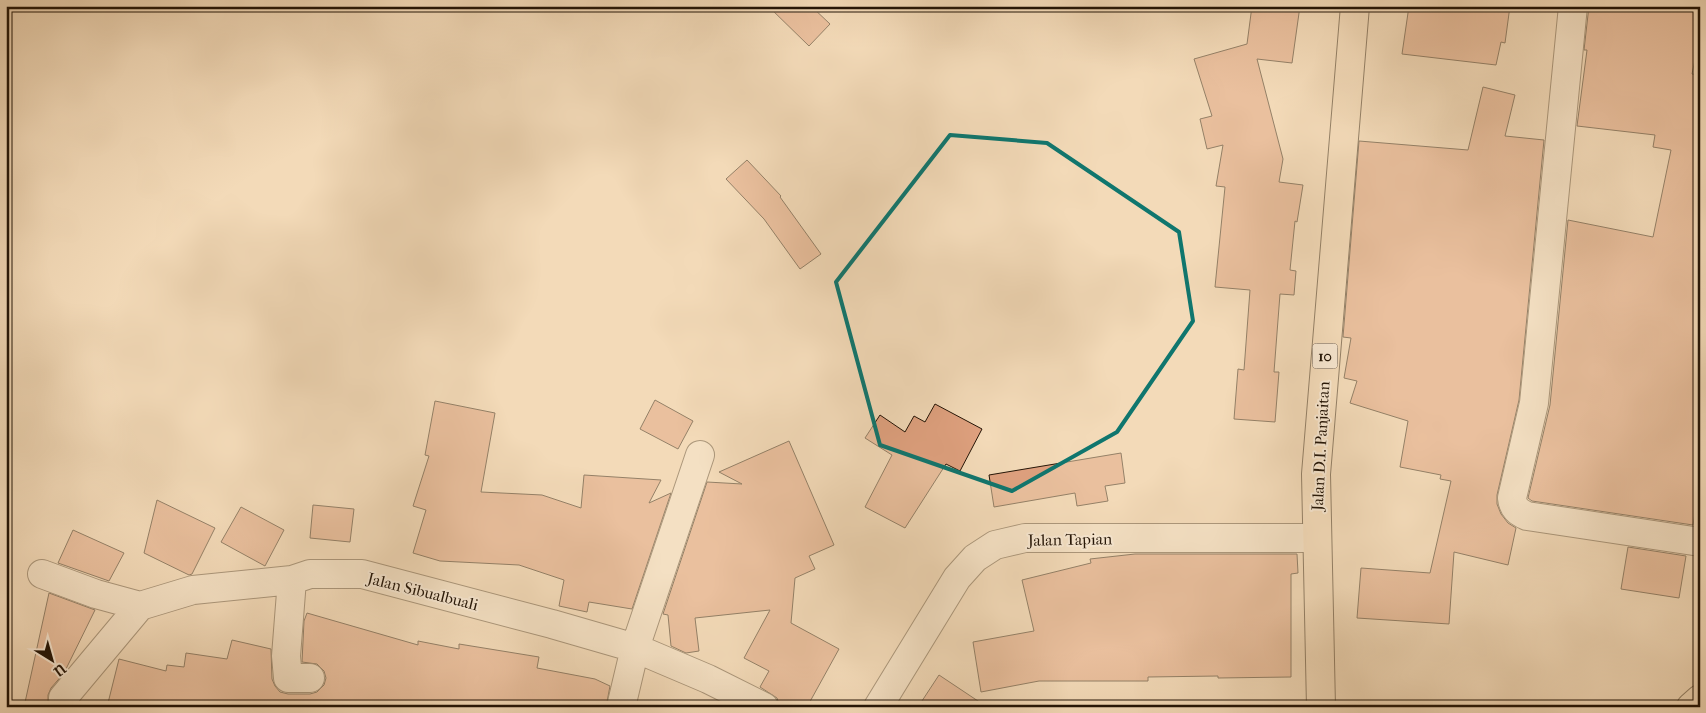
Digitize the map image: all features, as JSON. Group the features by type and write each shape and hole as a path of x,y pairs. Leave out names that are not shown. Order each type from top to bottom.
{"highway":[{"name":"Jalan D.I. Panjaitan","path":"1321,707 1316,474 1355,6"},
{"path":"1691,707 1700,700"}],"street":[{"path":"1573,6 1534,403 1512,498 1513,504 1520,514 1526,516 1700,542"},
{"path":"621,707 635,648 700,455"},
{"name":"Jalan Tapian","path":"878,707 957,578 975,558 995,545 1025,538 1317,538"},
{"path":"42,574 96,594 140,606 63,698"},
{"name":"Jalan Sibualbuali","path":"140,606 193,590 292,580 310,574 362,574 635,648 708,679 764,707"},
{"path":"292,580 286,656 288,678 310,678"}],"highlighted area":[{"path":"950,135 1047,143 1179,232 1193,321 1117,432 1012,491 880,445 836,282"}],"building":[{"path":"768,6 811,6 830,24 809,46"},
{"path":"1252,6 1300,6 1292,63 1257,59 1283,159 1279,182 1303,185 1297,222 1295,221 1290,270 1296,271 1294,295 1280,294 1274,372 1279,372 1275,422 1234,419 1238,369 1244,370 1250,290 1215,287 1225,187 1216,186 1223,145 1207,149 1200,119 1212,116 1194,59 1247,44"},
{"path":"1409,6 1510,6 1505,43 1501,42 1496,65 1402,54"},
{"path":"1589,6 1700,6 1700,36 1692,74 1700,75 1700,483 1693,525 1532,501 1528,498 1550,405 1568,220 1653,237 1671,150 1653,147 1655,135 1577,126 1587,50 1584,50"},
{"path":"1483,87 1515,95 1505,136 1544,140 1519,400 1497,495 1497,504 1501,514 1508,523 1516,528 1508,565 1454,552 1449,624 1357,618 1361,568 1430,573 1451,481 1440,479 1441,475 1400,467 1408,421 1350,403 1357,381 1344,378 1351,338 1343,337 1359,141 1468,150"},
{"path":"747,160 781,196 821,254 800,269 764,219 726,179"},
{"path":"655,400 693,421 678,449 640,429"},
{"path":"435,401 495,413 481,492 542,495 581,508 584,475 661,480 649,503 671,493 632,609 589,602 587,612 559,606 564,580 519,565 440,561 413,553 426,510 413,506 429,456 425,455"},
{"path":"935,404 982,429 960,471 946,464 905,528 865,507 892,455 865,438 880,415 905,432 914,416 925,422"},
{"path":"789,441 834,545 809,556 815,569 795,578 791,623 839,649 807,707 780,707 777,698 760,687 769,671 744,658 770,610 695,618 699,651 686,653 671,646 668,615 663,614 707,482 742,484 719,472"},
{"path":"1121,453 1125,483 1105,486 1108,501 1077,506 1075,493 994,507 989,475"},
{"path":"157,500 215,528 192,574 189,575 144,553"},
{"path":"313,505 354,509 350,542 310,538"},
{"path":"241,507 284,530 265,566 221,542"},
{"path":"73,530 124,553 109,581 58,563"},
{"path":"1628,547 1686,556 1679,598 1621,589"},
{"path":"1135,554 1297,554 1298,573 1291,574 1291,677 1148,677 1148,681 1039,681 981,692 973,642 1034,631 1022,580 1091,563 1090,559"},
{"path":"49,593 95,610 64,673 51,688 48,695 48,703 51,707 24,707"},
{"path":"307,613 418,645 418,641 459,649 459,644 539,657 537,668 595,679 610,686 606,707 107,707 119,659 166,671 167,665 184,667 186,653 227,659 232,640 271,649 272,679 280,692 310,694 317,692 324,685 326,678 324,671 317,664 302,662 304,621"},
{"path":"939,675 987,707 918,707"}]}
